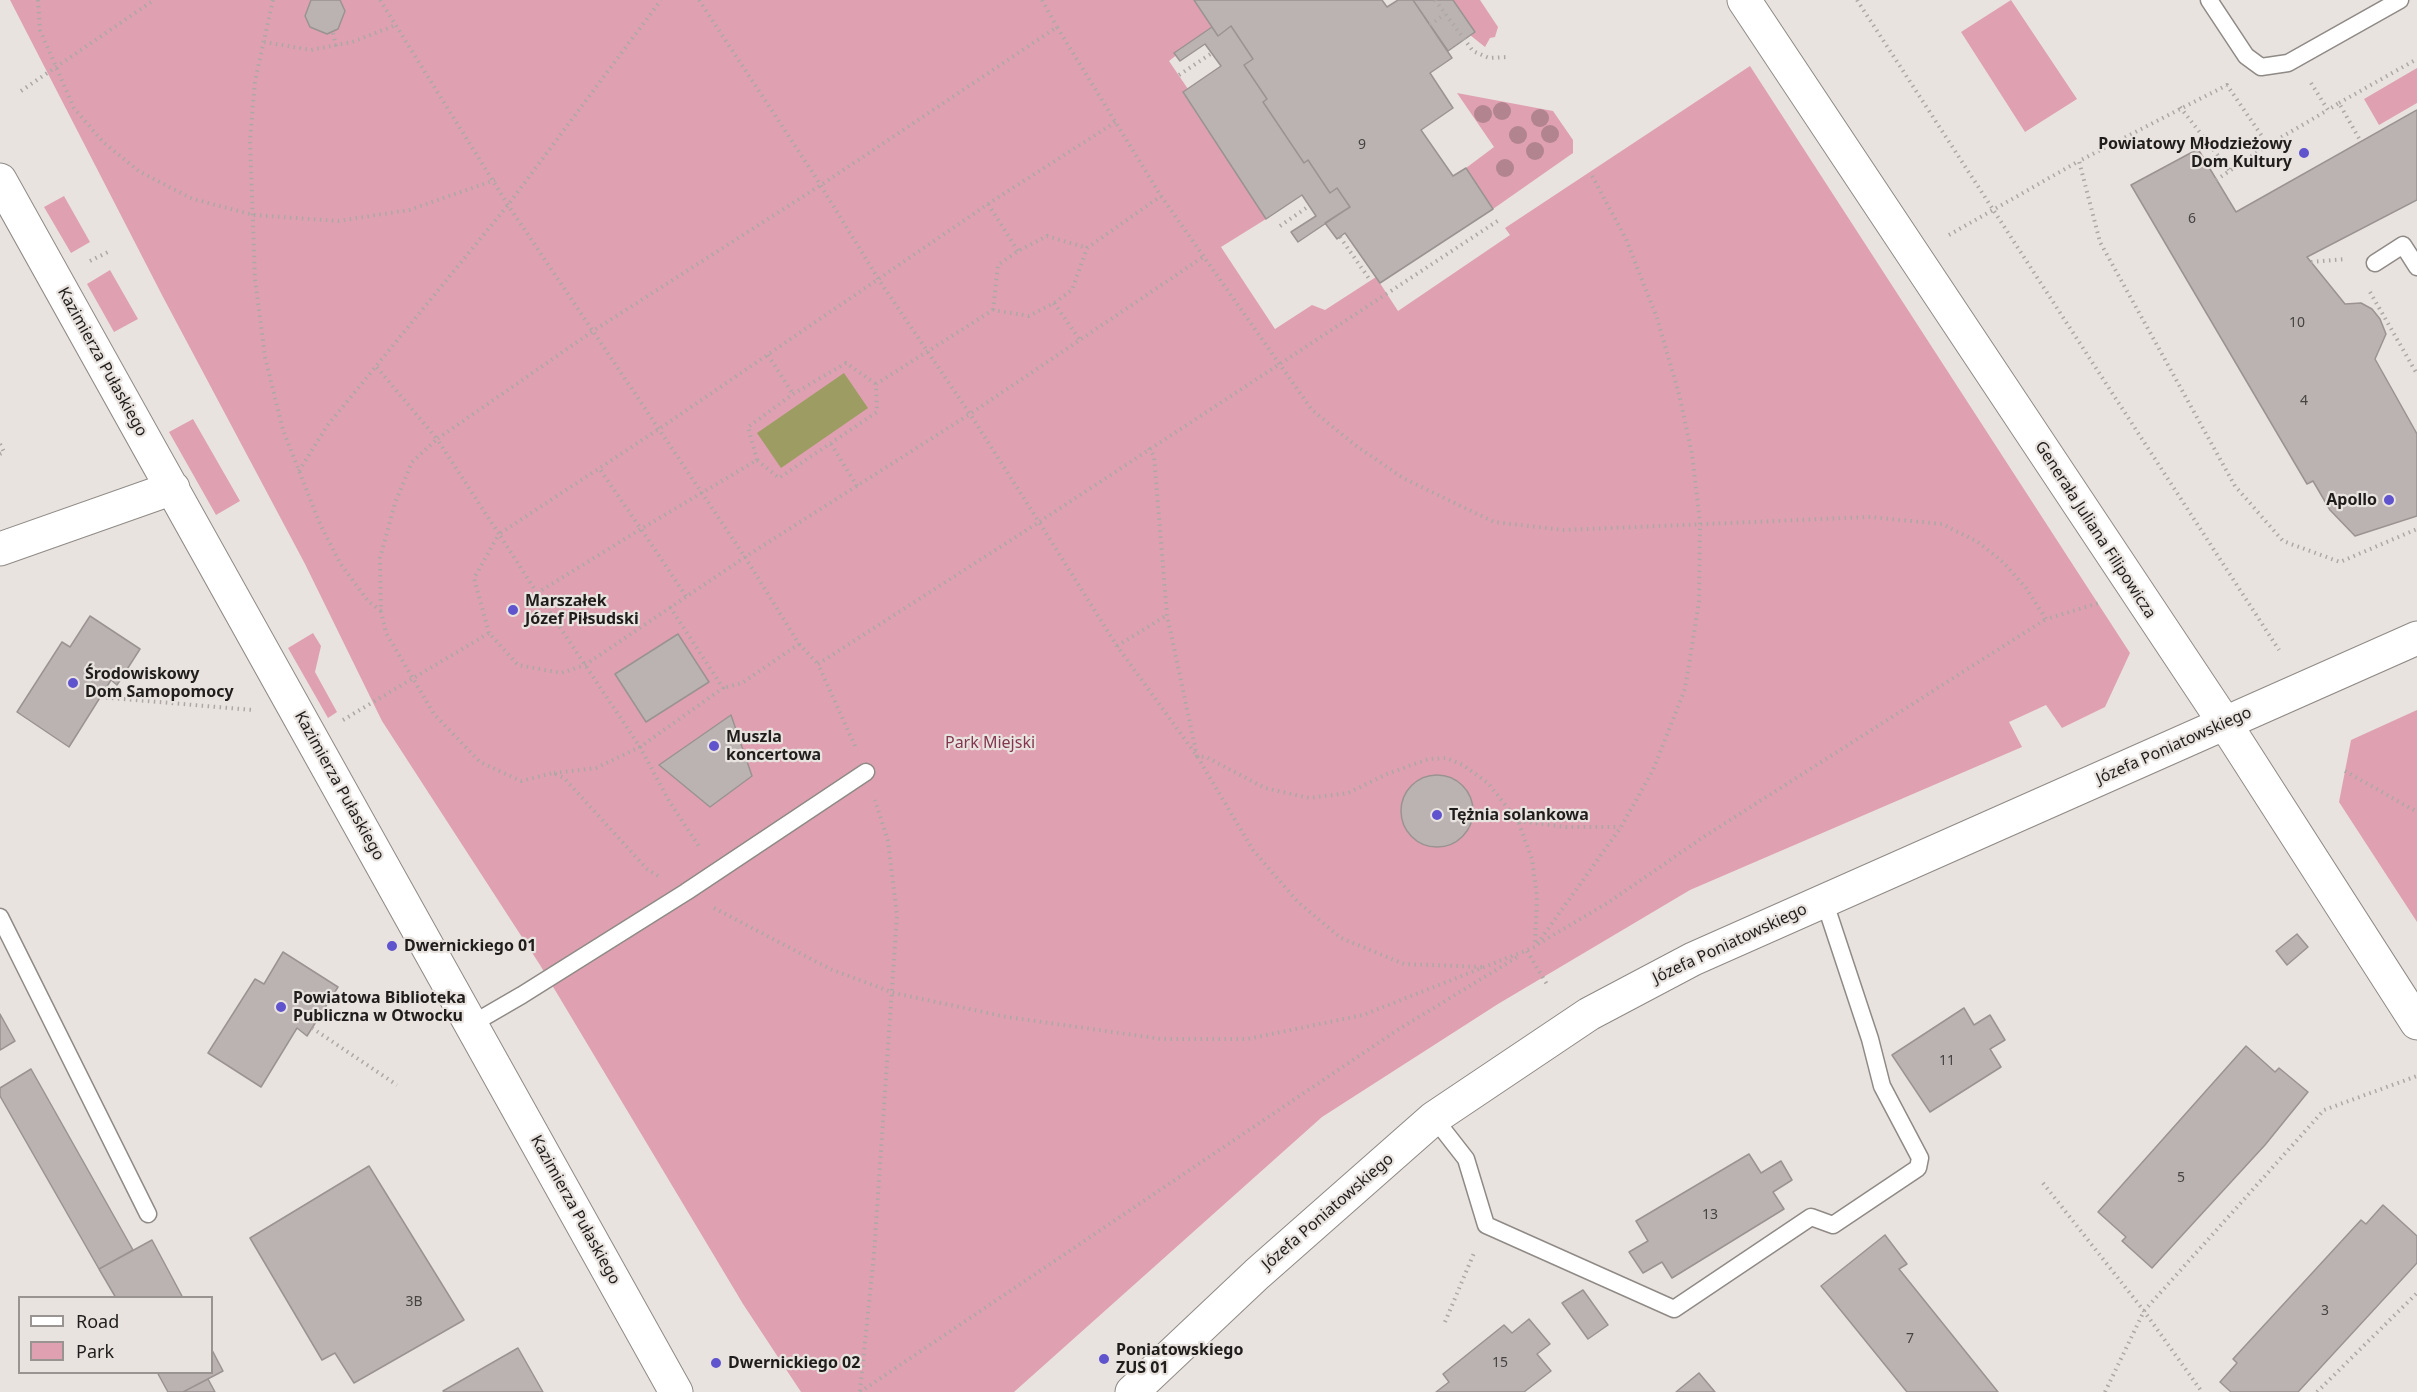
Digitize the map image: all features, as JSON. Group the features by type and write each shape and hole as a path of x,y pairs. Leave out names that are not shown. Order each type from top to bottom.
{"street":[{"name":"Generała Juliana Filipowicza","path":"1757,18 2224,722 2417,1023"},
{"name":"Kazimierza Pułaskiego","path":"0,180 676,1392"},
{"path":"0,549 173,488"},
{"name":"Józefa Poniatowskiego","path":"1132,1392 1257,1274 1434,1118 1589,1014 1694,959 2417,638"}],"lane":[{"path":"2209,0 2246,56 2261,67 2288,63 2400,0"},
{"path":"2375,263 2403,245 2417,267"},
{"path":"472,1024 686,892 866,772"},
{"path":"1434,1118 1466,1159 1486,1225 1674,1309 1811,1217 1833,1225 1918,1168 1920,1158 1882,1086 1870,1039 1824,900"},
{"path":"0,917 148,1214"}],"path":[{"path":"38,0 40,30 55,68 75,108 103,142 140,172 193,199 254,215 338,221 409,210 495,180"},
{"path":"21,91 154,0"},
{"path":"273,0 255,81 250,140 255,279 265,357 283,430 299,472 340,563 368,601 381,611"},
{"path":"380,0 495,180 508,205 745,557 799,644 818,664 866,772 888,841 897,915 894,993 874,1254 860,1392"},
{"path":"299,472 327,426 508,205 661,0"},
{"path":"699,0 821,185 879,280 970,414 1117,646 1197,756 1253,850 1298,902 1341,938 1404,964 1486,967"},
{"path":"1042,0 1161,196 1312,410 1355,445 1403,478 1494,522 1564,530 1870,517 1942,524 1978,542 2004,563 2026,588 2046,619"},
{"path":"1435,0 1473,51 1489,58 1507,57"},
{"path":"1857,0 2279,650"},
{"path":"1430,25 1445,14"},
{"path":"264,42 311,51 352,42 396,25"},
{"path":"799,644 742,683 723,688 640,747 596,768 553,774 520,782 480,762 434,714 386,633 381,611 380,558 395,503 412,462 436,439 593,331 821,185 1057,27"},
{"path":"333,33 336,46"},
{"path":"1179,75 1212,53"},
{"path":"2296,59 2328,110"},
{"path":"2216,180 2268,145 2417,59"},
{"path":"1949,235 2079,161 2180,107 2227,85 2268,145"},
{"path":"2339,103 2361,141"},
{"path":"2180,107 2230,171"},
{"path":"1117,121 988,204 659,429 499,534 474,578 489,633 518,665 561,673 585,664 745,557 970,414 1203,257"},
{"path":"2079,161 2100,242 2235,486 2283,541 2340,562 2417,529"},
{"path":"553,774 564,777 647,869 686,892 830,969 894,993 1007,1017 1162,1039 1247,1039 1363,1015 1534,947 1621,827 1653,770 1685,689 1699,602 1700,523 1692,454 1679,394 1657,318 1626,239 1590,172"},
{"path":"876,384 993,310 1029,316 1054,303 1072,290 1087,248 1161,196"},
{"path":"988,204 1018,251"},
{"path":"1280,226 1309,206"},
{"path":"818,664 1499,220"},
{"path":"993,310 998,265 1018,251 1047,236 1087,248"},
{"path":"1340,237 1370,280"},
{"path":"89,262 110,251"},
{"path":"2310,262 2351,258"},
{"path":"2364,282 2417,374"},
{"path":"1054,303 1080,340"},
{"path":"768,355 794,394"},
{"path":"846,363 876,384 878,412 779,478 757,460 748,427 794,394 846,363"},
{"path":"375,365 436,439 640,747 669,801 715,871"},
{"path":"0,444 4,452 0,454"},
{"path":"831,444 857,486"},
{"path":"1149,448 1154,456 1167,615 1197,756"},
{"path":"537,593 701,491 757,460"},
{"path":"599,468 686,596"},
{"path":"860,1392 1399,1029 1610,902 1715,830 2046,619 2107,598"},
{"path":"670,607 723,688"},
{"path":"1117,646 1167,615"},
{"path":"311,737 489,633"},
{"path":"100,697 260,711"},
{"path":"1197,756 1206,757 1264,788 1309,798 1348,793 1428,759 1446,758 1463,765 1488,783 1518,821 1532,859 1537,896 1534,947"},
{"path":"2345,771 2417,812"},
{"path":"1518,821 1566,827 1621,827"},
{"path":"1527,951 1548,986"},
{"path":"312,1028 397,1085"},
{"path":"2105,1392 2144,1311 2324,1110 2417,1076"},
{"path":"2043,1183 2144,1311 2202,1392"},
{"path":"1445,1322 1486,1225"},
{"path":"2317,1392 2417,1293"}],"green space":[{"name":"Park Miejski","path":"10,0 1194,0 1212,27 1169,61 1188,89 1183,93 1266,219 1221,247 1275,329 1312,305 1325,310 1376,277 1398,311 1510,235 1505,228 1750,66 2130,653 2105,707 2062,728 2046,705 2009,722 2022,747 1690,890 1498,1004 1322,1117 1014,1392 801,1392 743,1304 540,965 382,721 305,564 163,297"},
{"path":"1453,0 1480,0 1498,27 1495,37 1490,38 1485,47 1470,35 1474,32"},
{"path":"2011,0 2077,99 2025,132 1961,32"},
{"path":"2417,68 2417,103 2379,125 2364,99"},
{"path":"1457,93 1553,111 1573,140 1573,153 1493,209 1466,168 1494,147"},
{"path":"64,196 90,242 71,253 44,207"},
{"path":"110,270 138,319 114,332 87,284"},
{"path":"193,419 240,501 216,515 169,432"},
{"path":"313,633 321,646 315,672 337,712 328,718 288,648"},
{"path":"2417,710 2417,922 2339,802 2351,740"}],"shaded area":[{"path":"844,373 868,408 781,468 757,433"}],"building":[{"path":"311,0 340,0 345,11 338,29 327,34 310,27 305,16"},
{"path":"1194,0 1382,0 1387,7 1398,0 1413,0 1452,58 1430,73 1453,108 1421,130 1453,176 1466,168 1493,209 1380,283 1345,233 1337,239 1325,223 1350,207 1337,188 1330,193 1308,160 1304,163 1263,102 1267,99 1244,65 1253,59 1231,26 1218,36"},
{"path":"1413,0 1453,0 1475,32 1448,51"},
{"path":"1231,26 1253,59 1244,65 1267,99 1263,102 1304,163 1308,160 1330,193 1337,188 1350,207 1298,242 1291,232 1316,216 1302,195 1266,219 1183,92 1221,66 1205,44 1180,61 1174,53 1212,27 1218,36"},
{"path":"2417,110 2417,200 2307,257 2345,304 2361,303 2372,309 2380,319 2386,334 2375,359 2417,434 2417,516 2355,536 2330,510 2313,481 2307,484 2131,185 2198,149 2236,212"},
{"name":"Środowiskowy Dom Samopomocy","path":"90,616 140,649 117,685 111,680 69,747 17,712 62,642 70,647"},
{"path":"678,634 709,682 646,722 615,674"},
{"name":"Muszla koncertowa","path":"731,715 752,776 710,807 659,765"},
{"name":"Tężnia solankowa","path":"1444,775 1463,785 1471,797 1473,811 1471,825 1463,837 1451,845 1430,847 1411,837 1403,825 1401,804 1411,785 1423,777"},
{"path":"2297,934 2308,947 2287,965 2276,951"},
{"name":"Powiatowa Biblioteka Publiczna w Otwocku","path":"283,952 338,987 307,1036 297,1028 261,1087 208,1053 255,979 264,984"},
{"path":"1964,1008 1974,1025 1990,1015 2005,1040 1990,1049 2001,1067 1930,1112 1892,1055"},
{"path":"0,1014 15,1041 0,1050"},
{"path":"2246,1046 2275,1072 2279,1068 2308,1092 2265,1145 2152,1268 2122,1241 2126,1237 2098,1212"},
{"path":"31,1069 133,1250 99,1269 0,1096 0,1088"},
{"path":"1749,1154 1761,1173 1781,1161 1792,1180 1773,1192 1784,1209 1672,1278 1662,1262 1643,1273 1629,1252 1648,1241 1636,1221"},
{"path":"369,1166 464,1320 354,1383 335,1353 322,1360 250,1238"},
{"path":"2383,1205 2417,1236 2417,1263 2298,1392 2231,1392 2220,1382 2237,1363 2233,1359 2361,1220 2366,1224"},
{"path":"1885,1235 1907,1264 1899,1269 1998,1392 1907,1392 1821,1286"},
{"path":"152,1240 182,1296 115,1296 99,1269"},
{"path":"1583,1290 1608,1325 1588,1339 1562,1303"},
{"path":"1529,1319 1550,1344 1537,1354 1551,1371 1524,1392 1436,1392 1449,1382 1443,1374 1504,1325 1512,1333"},
{"path":"518,1348 543,1392 443,1391"},
{"path":"213,1352 223,1371 183,1392 168,1392 158,1374 213,1374"},
{"path":"1699,1373 1715,1392 1676,1392"},
{"path":"208,1379 215,1392 183,1392"}],"place":[{"name":"Powiatowy Młodzieżowy Dom Kultury","path":"2304,153"},
{"name":"Apollo","path":"2389,500"},
{"name":"Marszałek Józef Piłsudski","path":"513,610"},
{"name":"Środowiskowy Dom Samopomocy","path":"73,683"},
{"name":"Muszla koncertowa","path":"714,746"},
{"name":"Tężnia solankowa","path":"1437,815"},
{"name":"Dwernickiego 01","path":"392,946"},
{"name":"Powiatowa Biblioteka Publiczna w Otwocku","path":"281,1007"},
{"name":"Poniatowskiego ZUS 01","path":"1104,1359"},
{"name":"Dwernickiego 02","path":"716,1363"}]}
